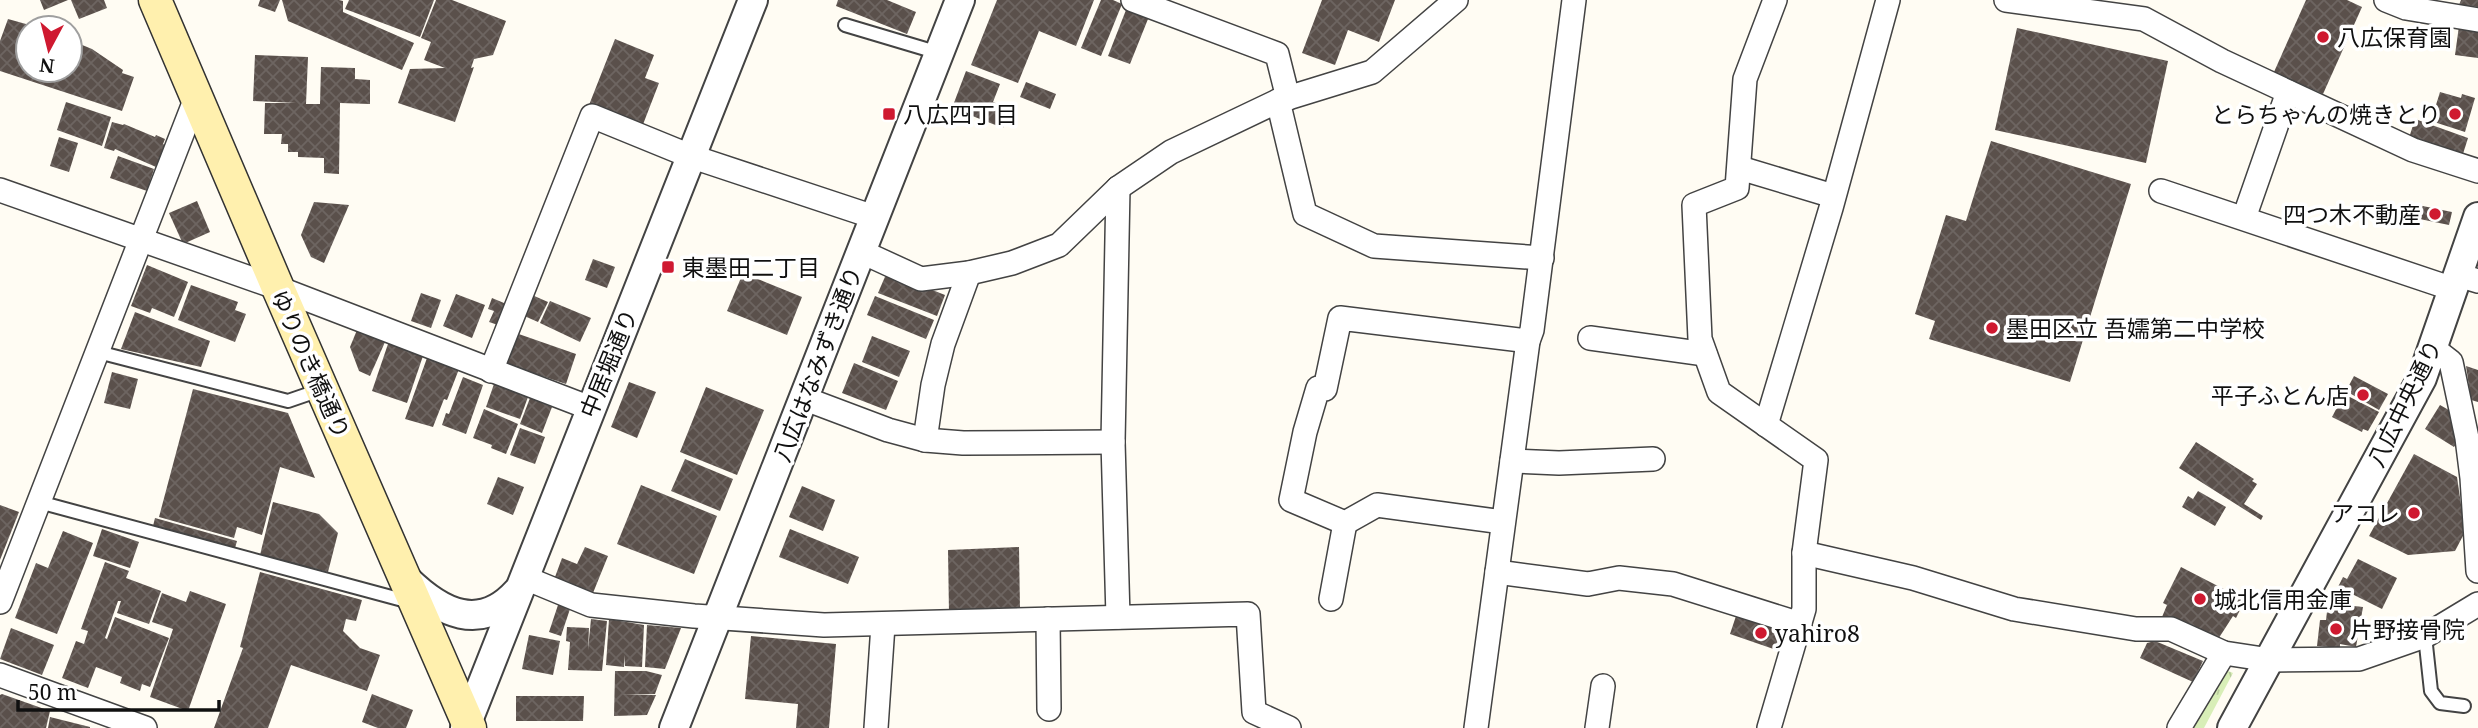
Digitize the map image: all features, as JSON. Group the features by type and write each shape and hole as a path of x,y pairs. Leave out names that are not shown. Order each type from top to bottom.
{"main road":[{"name":"ゆりのき橋通り","path":"160,4 196,98 412,592 467,726"}],"street":[{"name":"中居堀通り","path":"467,726 520,584 753,0"},
{"name":"八広はなみずき通り","path":"674,728 960,0"},
{"path":"1133,0 1276,54 1305,214 1374,246 1542,258"},
{"path":"860,251 921,279 969,273 1012,263 1059,245 1118,188 1171,152 1283,100 1372,72 1456,0"},
{"path":"1476,728 1528,341 1532,330 1542,258 1574,0"},
{"path":"1769,728 1804,609 1804,553 1816,460 1719,392 1700,339 1694,205 1737,188 1745,79 1776,0"},
{"path":"1766,425 1888,0"},
{"path":"2006,0 2146,10 2222,61 2413,150 2478,172"},
{"path":"2386,0 2406,8 2478,20"},
{"path":"2244,218 2288,92"},
{"path":"0,602 196,98"},
{"path":"491,371 592,116 690,156 874,217"},
{"path":"1740,168 1833,196"},
{"path":"1118,188 1113,442 1118,617"},
{"path":"0,190 278,288 590,408"},
{"path":"2161,191 2463,282"},
{"name":"八広中央通り","path":"2232,728 2422,378 2463,282 2478,217"},
{"path":"925,440 936,371 969,273"},
{"path":"1345,523 1292,500 1305,432 1318,388 1325,389 1340,318 1528,341"},
{"path":"1590,338 1705,354"},
{"path":"2433,348 2451,362 2472,437 2478,571"},
{"path":"803,398 888,430 925,440 963,443 1113,442"},
{"path":"1512,461 1559,463 1653,459"},
{"path":"1345,523 1377,505 1503,522"},
{"path":"1331,599 1345,523"},
{"path":"1804,553 1913,578 2014,609 2136,629 2171,629 2224,653 2270,660 2359,659 2425,635 2478,604"},
{"path":"1497,572 1588,584 1619,578 1673,584 1800,624"},
{"path":"412,592 454,614 490,612 507,603 520,584 591,605 824,625 1248,614 1254,712 1289,728"},
{"path":"1048,619 1049,709"},
{"path":"876,728 883,625"},
{"path":"2179,728 2224,653"},
{"path":"0,675 145,728"},
{"path":"1597,728 1603,686"}],"lane":[{"path":"845,25 939,54"},
{"path":"98,352 288,401 322,389"},
{"path":"39,502 412,592"},
{"path":"2425,635 2431,691 2440,703 2464,706"}],"green space":[{"path":"2226,670 2233,673 2204,728 2191,728"}],"building":[{"path":"40,0 68,0 44,10"},
{"path":"71,0 104,0 107,8 84,17 84,14 77,14"},
{"path":"260,0 280,0 275,12 258,6"},
{"path":"282,0 343,1 343,12 414,43 402,70 288,21"},
{"path":"349,0 434,0 420,37 345,9"},
{"path":"436,0 452,0 506,21 493,55 474,59 471,68 474,67 455,122 398,103 410,69 445,68 424,60 431,42 421,38"},
{"path":"838,0 887,0 916,12 907,34 836,6"},
{"path":"997,0 1094,0 1076,46 1039,31 1018,83 971,65"},
{"path":"1101,0 1113,0 1122,4 1101,56 1081,48"},
{"path":"1322,0 1395,0 1379,42 1348,30 1335,65 1302,53"},
{"path":"2306,0 2347,0 2362,7 2323,94 2274,72"},
{"path":"2461,0 2478,0 2478,7 2459,5"},
{"path":"1126,10 1148,19 1130,64 1108,56"},
{"path":"8,19 14,21 14,76 0,71 0,41"},
{"path":"2459,26 2478,29 2478,58 2455,55"},
{"path":"2017,28 2168,61 2146,163 1995,130"},
{"path":"615,39 654,55 645,78 659,83 642,127 589,105"},
{"path":"84,46 123,70 122,73 134,77 122,111 40,84 84,84"},
{"path":"255,55 308,57 306,104 320,104 321,67 355,68 355,79 370,80 370,104 340,103 339,174 324,173 324,158 298,157 298,152 288,152 288,144 281,144 282,134 264,134 265,103 296,103 253,101"},
{"path":"966,71 1000,84 993,102 1010,109 1003,128 952,108"},
{"path":"1026,82 1056,94 1050,109 1020,97"},
{"path":"2440,92 2461,98 2462,94 2475,98 2465,132 2431,121"},
{"path":"66,102 111,117 102,146 57,130"},
{"path":"2415,119 2468,138 2462,157 2409,138"},
{"path":"112,122 165,139 156,167 115,149 104,148"},
{"path":"59,137 78,143 69,172 50,166"},
{"path":"1991,141 2131,184 2070,382 1929,339 1935,321 1915,314 1946,215 1966,221"},
{"path":"118,156 154,169 147,191 110,178"},
{"path":"197,201 210,232 183,244 169,213"},
{"path":"314,202 349,205 324,263 311,257 301,235"},
{"path":"2413,204 2452,212 2449,225 2410,217"},
{"path":"593,259 615,267 607,288 585,280"},
{"path":"147,265 188,282 174,317 152,308 150,313 131,306"},
{"path":"887,272 945,295 937,316 878,293"},
{"path":"743,273 802,297 787,335 727,311"},
{"path":"191,285 238,302 235,310 246,314 235,342 178,320"},
{"path":"421,293 441,300 431,328 411,321"},
{"path":"456,294 485,305 472,338 443,326"},
{"path":"532,295 548,302 538,322 522,315"},
{"path":"875,296 934,320 926,339 867,315"},
{"path":"492,298 511,306 501,326 489,322 494,311 488,309"},
{"path":"550,301 591,318 580,342 540,323"},
{"path":"135,312 210,341 201,367 121,349"},
{"path":"357,330 385,342 370,376 359,371 350,347"},
{"path":"513,332 576,354 566,384 503,363"},
{"path":"872,336 910,351 899,377 862,362"},
{"path":"389,341 424,353 407,403 372,391"},
{"path":"427,358 459,369 433,427 405,419"},
{"path":"854,363 898,381 886,410 842,393"},
{"path":"2466,366 2478,370 2478,402 2471,400"},
{"path":"112,372 138,379 130,409 104,403"},
{"path":"2354,376 2388,394 2379,410 2346,391"},
{"path":"463,377 483,385 466,434 442,425"},
{"path":"629,382 656,392 637,438 611,427"},
{"path":"494,384 528,397 520,419 486,407"},
{"path":"706,387 764,410 737,475 680,452"},
{"path":"193,389 288,413 315,478 280,467 262,535 237,527 234,538 159,517"},
{"path":"2344,394 2379,412 2368,431 2363,429 2362,432 2332,417"},
{"path":"530,398 552,407 542,433 520,424"},
{"path":"2440,405 2454,413 2459,440 2454,447 2425,429"},
{"path":"484,409 518,424 506,454 473,438"},
{"path":"520,428 545,437 535,464 510,455"},
{"path":"2196,442 2254,479 2252,481 2257,484 2244,504 2263,516 2261,520 2179,468"},
{"path":"2414,454 2457,477 2465,532 2455,551 2408,555 2369,536"},
{"path":"685,459 733,479 720,511 671,491"},
{"path":"498,477 524,487 513,515 487,504"},
{"path":"641,485 717,516 694,574 617,544"},
{"path":"802,486 835,500 823,531 789,517"},
{"path":"2198,491 2226,507 2215,526 2182,507 2188,496 2193,499"},
{"path":"273,502 319,514 338,533 328,572 260,555"},
{"path":"0,505 19,512 0,560"},
{"path":"155,518 237,541 235,548 153,526"},
{"path":"102,529 139,542 130,568 93,556"},
{"path":"790,529 859,557 848,584 779,557"},
{"path":"63,531 93,543 57,634 15,618 36,563 48,568"},
{"path":"585,547 608,556 593,593 555,577 562,558 577,564"},
{"path":"1019,547 1020,611 949,613 948,550"},
{"path":"2358,559 2397,578 2382,609 2338,587 2343,577 2347,579"},
{"path":"105,562 129,571 126,578 161,591 149,624 117,613 121,601 118,601 105,638 107,639 115,617 169,638 150,687 142,684 140,691 120,683 122,677 96,667 88,688 62,678 76,641 84,644 88,631 81,629"},
{"path":"2181,567 2245,600 2236,618 2233,616 2215,644 2162,617 2167,605 2163,603"},
{"path":"260,572 362,600 356,621 346,619 343,631 360,648 380,655 367,691 291,665 268,728 214,728 243,648 240,647"},
{"path":"190,591 226,604 188,711 150,697 173,629 152,622 162,593 186,602"},
{"path":"559,602 571,606 561,636 549,632"},
{"path":"2328,603 2363,607 2356,647 2340,644 2340,648 2317,646 2320,620 2326,620"},
{"name":"yahiro8","path":"1737,613 1792,632 1785,653 1730,634"},
{"path":"591,619 607,621 602,671 568,670 570,642 566,641 567,627 589,628 588,650"},
{"path":"609,619 644,625 642,667 625,666 625,655 624,667 606,665"},
{"path":"647,625 681,628 665,669 645,667"},
{"path":"11,628 54,645 42,675 0,659"},
{"path":"529,635 560,641 553,675 522,669"},
{"path":"751,636 836,644 829,728 796,728 798,704 745,699"},
{"path":"2155,641 2203,661 2193,682 2140,658 2147,643"},
{"path":"615,671 646,671 662,675 655,694 622,694 656,695 647,715 614,716"},
{"path":"2,694 50,711 46,728 0,728"},
{"path":"372,694 413,710 406,728 378,728 362,722"},
{"path":"516,696 584,696 583,721 516,721"},
{"path":"50,717 90,727 90,728 48,728"}],"place":[{"name":"八広保育園","path":"2323,37"},
{"name":"八広四丁目","path":"889,114"},
{"name":"とらちゃんの焼きとり","path":"2455,114"},
{"name":"四つ木不動産","path":"2435,214"},
{"name":"東墨田二丁目","path":"668,267"},
{"name":"墨田区立 吾嬬第二中学校","path":"1992,328"},
{"name":"平子ふとん店","path":"2363,395"},
{"name":"アコレ","path":"2414,513"},
{"name":"城北信用金庫","path":"2200,599"},
{"name":"片野接骨院","path":"2336,629"},
{"name":"yahiro8","path":"1761,633"}]}
